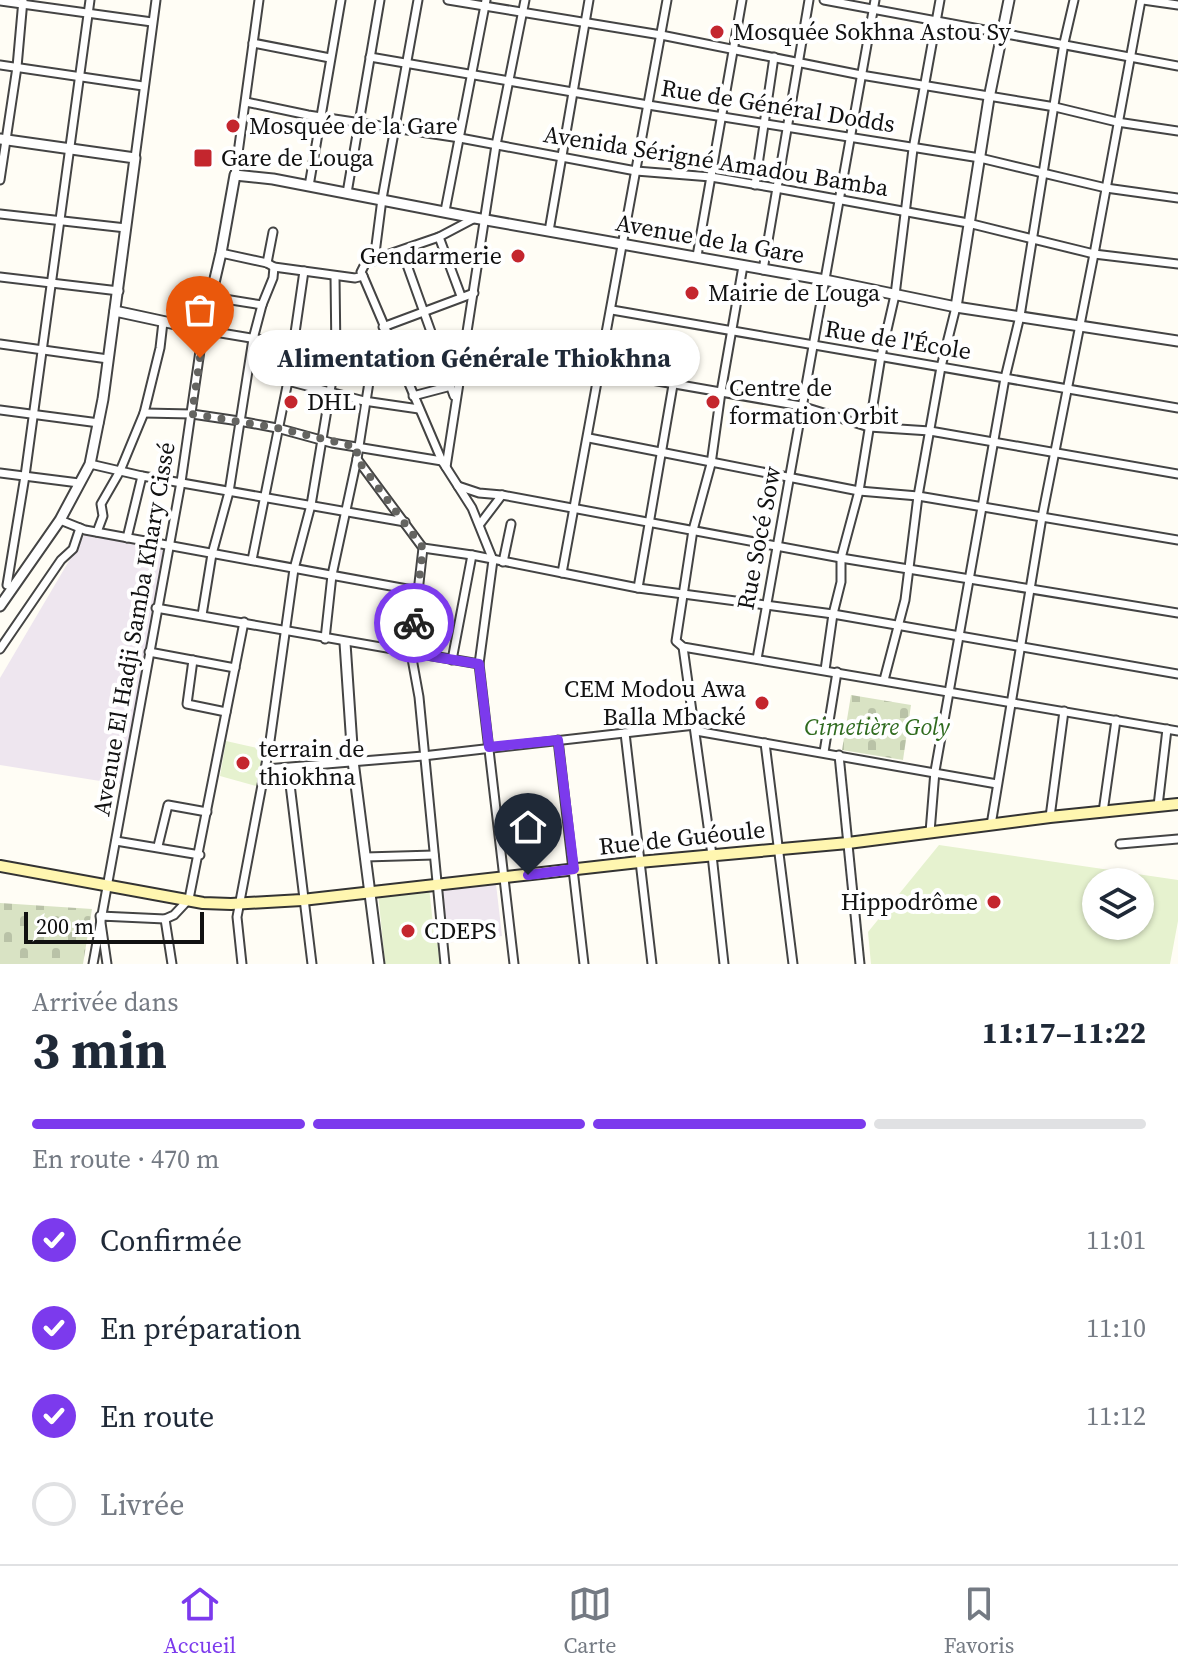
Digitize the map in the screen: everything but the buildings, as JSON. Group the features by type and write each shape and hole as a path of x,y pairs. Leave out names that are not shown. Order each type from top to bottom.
{"main road":[{"name":"Rue de Guéoule","path":"0,866 203,903 302,900 639,862 848,843 1178,804"}],"street":[{"path":"0,606 7,585 25,476 90,0"},
{"path":"7,585 60,520 90,464 119,291 156,0"},
{"name":"Avenue El Hadji Samba Khary Cissé","path":"93,964 181,482 203,330 235,175 259,0"},
{"path":"309,186 341,0"},
{"path":"347,193 380,0"},
{"path":"374,261 405,62 418,0"},
{"path":"448,0 486,3 924,87 1055,107 1117,122 1178,131"},
{"path":"444,464 474,293 480,219 525,0"},
{"path":"549,231 589,0"},
{"path":"562,573 667,0"},
{"path":"697,256 742,0"},
{"path":"763,270 809,0"},
{"path":"824,0 874,4 937,20 1178,66"},
{"path":"825,670 841,582 841,558 859,491 881,356 895,295 913,149 940,0"},
{"path":"884,680 905,600 918,496 941,367 956,307 989,98 1009,0"},
{"path":"930,832 935,771 1005,378 1020,316 1064,43 1074,0"},
{"path":"991,825 1042,517 1142,0 1178,5"},
{"path":"0,1 152,22"},
{"path":"0,180 23,2"},
{"path":"445,211 486,3"},
{"name":"Rue Socé Sow","path":"757,659 874,4"},
{"path":"253,43 330,58"},
{"name":"Rue de Général Dodds","path":"370,57 980,158 1106,188 1178,198"},
{"path":"755,185 774,57"},
{"path":"0,65 143,86"},
{"name":"Avenida Sérigné Amadou Bamba","path":"246,102 636,171 711,177 776,188 968,223 1094,254 1178,264"},
{"path":"3,139 135,158"},
{"name":"Avenue de la Gare","path":"235,175 697,256 956,307 1178,341"},
{"path":"0,214 126,228"},
{"path":"480,219 402,251 366,262 362,267 383,327 413,396 444,464 480,524 493,560 479,664 514,964"},
{"path":"202,615 212,554 229,492 253,339 273,278 270,265 273,232"},
{"path":"439,237 461,296"},
{"path":"402,251 455,402"},
{"path":"221,253 304,271 363,276"},
{"path":"724,964 696,728 679,644 693,530 711,464 743,266"},
{"path":"252,560 288,381 304,271"},
{"path":"242,964 237,930 240,903 266,769 294,569 311,505 336,356 335,276"},
{"path":"0,277 119,291"},
{"path":"383,327 474,293"},
{"path":"212,297 262,305"},
{"name":"Rue de l'École","path":"612,310 1178,408"},
{"path":"115,311 293,345"},
{"path":"97,532 103,516 101,504 120,471 144,413 163,322"},
{"path":"0,344 108,359"},
{"path":"336,356 402,368"},
{"path":"325,639 332,575 357,459 372,363"},
{"path":"600,371 801,406 869,427 930,431 1178,474"},
{"path":"288,381 364,401 419,409"},
{"path":"638,588 673,385"},
{"path":"413,396 451,386"},
{"path":"0,410 99,423"},
{"path":"144,413 192,414 239,421 444,464"},
{"path":"589,438 859,491 918,496 1178,540"},
{"path":"357,459 423,548 411,653 419,697 445,964"},
{"path":"90,464 405,522"},
{"path":"0,473 79,483"},
{"path":"127,538 142,476"},
{"path":"458,486 479,493 841,558 1178,613"},
{"path":"480,524 502,495"},
{"path":"60,520 80,528 127,538 418,591"},
{"path":"503,562 511,524"},
{"path":"0,649 61,560 73,549 80,528"},
{"path":"423,548 638,588 833,614 1178,674"},
{"path":"452,660 472,555"},
{"path":"156,608 479,664"},
{"path":"107,964 100,916 165,919 174,915 189,899 244,622"},
{"path":"345,643 353,761 379,964"},
{"path":"679,644 1178,731"},
{"path":"149,652 235,668"},
{"path":"193,660 187,704 226,712"},
{"path":"824,752 837,672"},
{"path":"1050,817 1064,711"},
{"path":"1103,812 1116,720"},
{"path":"266,769 696,728 997,784"},
{"path":"1158,806 1167,729"},
{"path":"625,733 652,964"},
{"path":"558,740 584,964"},
{"path":"765,743 793,964"},
{"path":"839,755 860,964"},
{"path":"288,768 312,964"},
{"path":"158,846 168,805 207,812"},
{"path":"1120,844 1178,839"},
{"path":"116,841 200,855"},
{"path":"365,857 434,855"},
{"path":"165,919 172,964"}],"shaded area":[{"path":"86,532 172,547 125,785 0,765 0,678"},
{"path":"496,884 502,936 446,943 440,890"}],"green space":[{"name":"Cimetière Goly","path":"851,695 911,705 903,760 842,750"},
{"name":"terrain de thiokhna","path":"226,741 266,750 260,787 220,776"},
{"name":"Hippodrôme","path":"939,845 1096,868 1082,868 1082,940 1154,940 1154,876 1178,880 1178,921 1170,964 871,964 868,932"},
{"name":"CDEPS","path":"429,887 440,964 385,964 378,892"},
{"path":"0,903 92,909 83,964 0,964"}],"way so far":[{"path":"200,358 192,414 277,428 357,447 357,459 423,548 414,623"}],"place":[{"name":"Mosquée Sokhna Astou Sy","path":"717,32"},
{"name":"Mosquée de la Gare","path":"233,126"},
{"name":"Gare de Louga","path":"203,158"},
{"name":"Gendarmerie","path":"518,256"},
{"name":"Mairie de Louga","path":"692,293"},
{"name":"Alimentation Générale Thiokhna","path":"200,358"},
{"name":"DHL","path":"291,402"},
{"name":"Centre de formation Orbit","path":"713,402"},
{"name":"CEM Modou Awa Balla Mbacké","path":"762,703"},
{"name":"terrain de thiokhna","path":"243,763"},
{"name":"Hippodrôme","path":"994,902"},
{"name":"CDEPS","path":"408,931"}],"route":[{"path":"414,623 411,653 479,664 489,747 558,740 574,869 528,875"}]}
